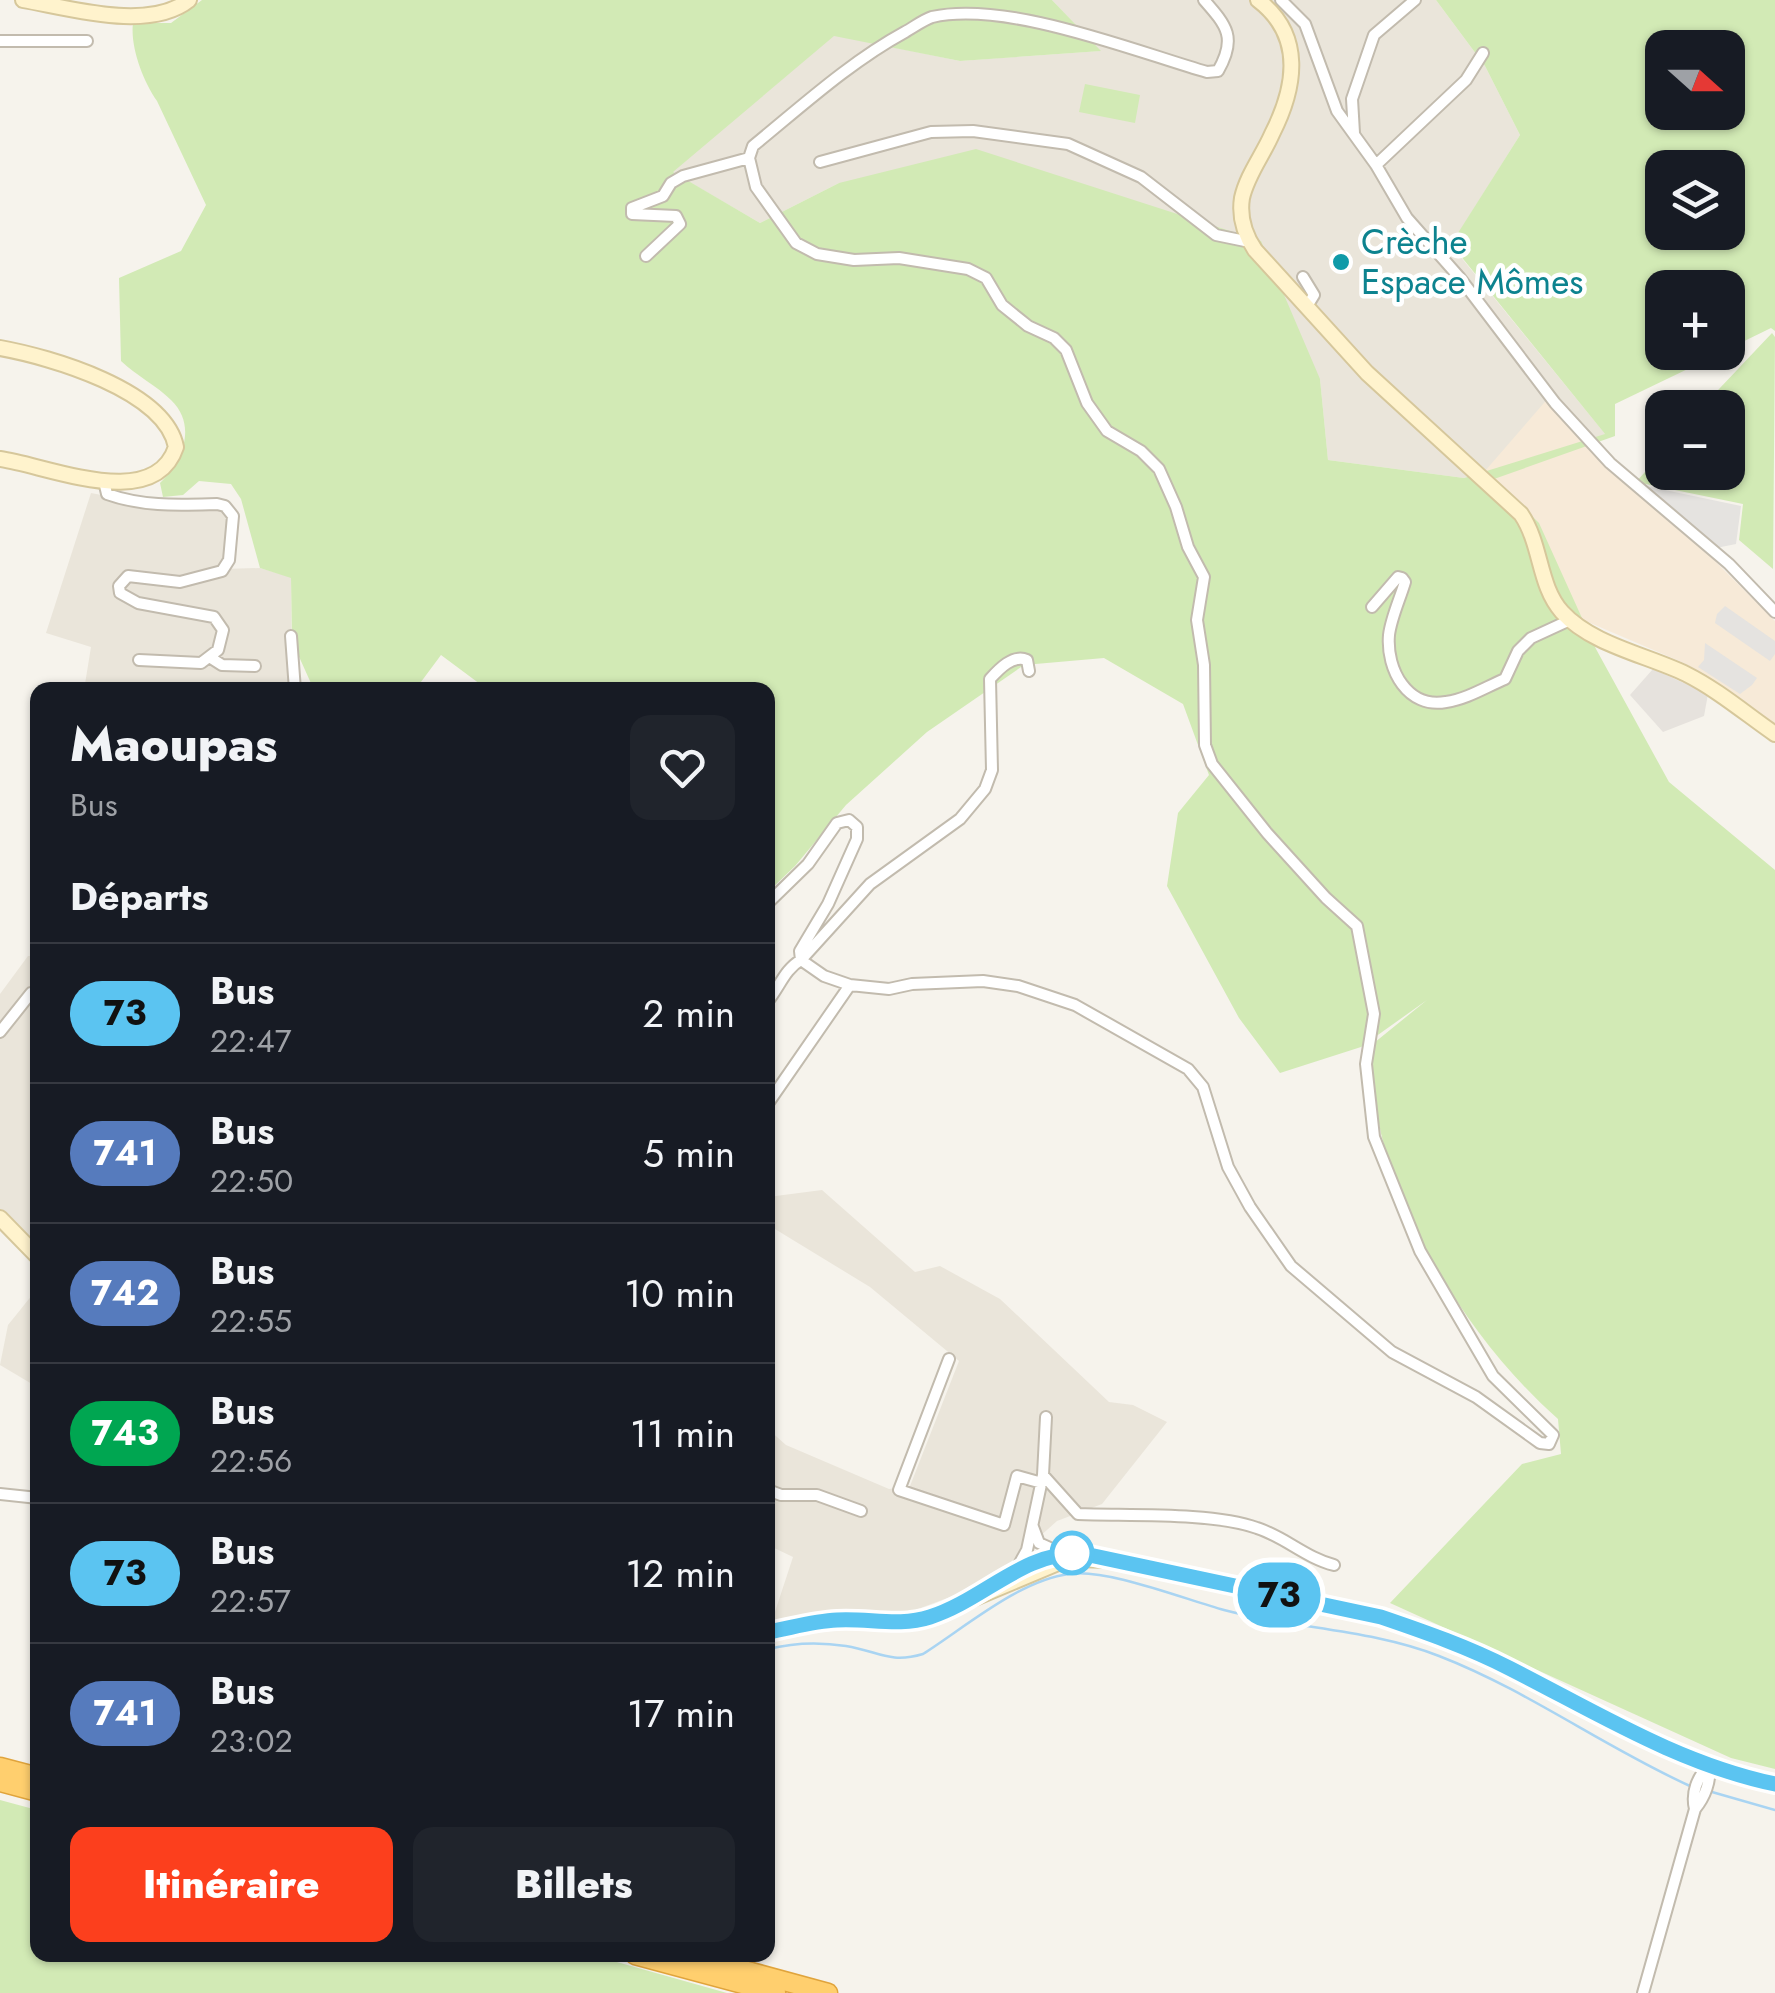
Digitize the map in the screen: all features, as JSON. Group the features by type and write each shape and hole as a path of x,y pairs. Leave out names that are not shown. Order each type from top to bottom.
{"highway":[{"path":"0,1767 30,1775"},
{"path":"0,1782 30,1790"},
{"path":"661,1962 776,1993"},
{"path":"715,1962 828,1993"}],"main road":[{"path":"23,0 142,17 166,14 189,0"},
{"path":"1258,0 1284,28 1291,58 1280,116 1243,196 1242,217 1250,242 1306,308 1392,397 1521,514 1534,538 1549,594 1570,620 1596,636 1690,676 1775,734"},
{"path":"0,348 40,356 132,396 170,426 176,446 168,465 136,482 104,481 0,459"},
{"path":"0,1218 30,1249"},
{"path":"775,1631 836,1620 904,1622 932,1616 973,1598 1014,1577 1042,1556 1106,1560 1381,1617 1423,1631 1506,1666 1709,1766 1775,1784"}],"street":[{"path":"775,896 808,864 837,823 849,820 857,828 857,839 836,887 800,951 802,960 824,976 850,986 888,989 983,981 1018,986 1075,1005 1188,1069 1203,1086 1228,1167 1291,1266 1392,1352 1476,1397 1540,1442 1549,1444 1553,1435 1492,1376 1420,1251 1374,1138 1366,1064 1374,1014 1357,926 1267,833 1212,764 1205,744 1204,665 1197,620 1204,577 1159,469 1140,451 1107,431 1087,403 1066,350 1054,338 1028,326 1002,306 986,278 968,269 899,258 854,260 817,254 796,243 756,187 750,158 753,146 874,48 932,18 980,14 1017,18 1110,40 1207,72 1218,71 1228,54 1228,32 1204,0"},
{"path":"1281,0 1304,24 1338,111 1376,164 1407,218 1460,278 1556,403 1610,463 1729,564 1775,612"},
{"path":"1354,134 1352,99 1374,35 1415,0"},
{"path":"0,41 87,41"},
{"path":"1376,164 1466,80 1483,53"},
{"path":"820,162 931,132 973,131 1068,144 1141,177 1216,236 1250,242"},
{"path":"646,256 680,224 676,216 632,214 632,208 663,196 671,183 682,176 750,158"},
{"path":"1303,277 1314,296 1306,308"},
{"path":"104,481 108,494 140,504 217,504 230,510 235,526 222,571 180,582 128,576 119,586 120,593 138,603 214,618 220,624 223,637 211,658 202,663 139,660"},
{"path":"1372,607 1402,578 1405,582 1389,638 1394,671 1404,688 1421,700 1444,703 1505,679 1518,650 1531,638 1570,620"},
{"path":"290,636 294,682"},
{"path":"211,658 222,665 255,666"},
{"path":"775,992 789,967 802,960 870,884 960,819 985,789 992,770 990,679 1012,660 1021,658 1027,660 1029,671"},
{"path":"775,1093 850,986"},
{"path":"0,1032 30,995"},
{"path":"949,1359 898,1490 1004,1525 1017,1476 1042,1479 1078,1514 1231,1521 1261,1529 1316,1560 1334,1565"},
{"path":"1014,1577 1042,1556 1033,1526 1042,1479 1046,1416"},
{"path":"775,1493 817,1495 861,1511"},
{"path":"0,1494 30,1497"},
{"path":"1643,1993 1695,1809 1692,1799 1700,1774 1709,1766"}],"shaded area":[{"path":"1052,0 1436,0 1485,66 1520,135 1451,245 1606,435 1464,478 1328,460 1320,379 839,183 760,223 672,172 834,35 960,61 1100,51"},
{"path":"1550,396 1775,621 1775,725 1684,663 1574,616 1485,471"},
{"path":"1647,490 1741,506 1736,544 1716,548"},
{"path":"91,493 179,510 211,505 235,513 223,569 260,568 291,577 292,682 85,682 91,647 46,633"},
{"path":"1725,606 1775,641 1775,654 1770,661 1715,623"},
{"path":"1705,643 1757,678 1752,685 1740,694 1698,667 1704,660"},
{"path":"1653,669 1708,694 1704,716 1663,732 1630,695"},
{"path":"30,956 30,1257 0,1225 0,994"},
{"path":"822,1190 915,1272 940,1266 1000,1299 1109,1402 1133,1405 1167,1422 1102,1504 1057,1521 1010,1563 974,1588 910,1612 844,1612 775,1623 775,1612 793,1557 775,1548 775,1435 786,1445 889,1489 910,1486 959,1361 870,1287 775,1229 775,1196"},
{"path":"30,1298 30,1383 0,1365 8,1325"}],"green space":[{"path":"202,0 1052,0 1101,51 960,61 834,36 673,172 760,223 839,183 976,149 1261,241 1320,379 1328,460 1464,478 1605,434 1451,244 1520,135 1485,66 1436,0 1775,0 1775,331 1771,328 1745,341 1745,270 1645,270 1645,370 1686,370 1615,404 1615,436 1494,479 1539,523 1596,649 1669,782 1775,870 1775,1769 1731,1758 1390,1603 1522,1464 1561,1454 1558,1419 1501,1361 1452,1294 1413,1221 1384,1145 1369,1047 1427,1000 1361,1047 1280,1073 1239,1018 1167,886 1178,813 1209,775 1183,704 1104,658 1024,665 927,732 846,805 775,885 775,682 477,682 441,655 421,682 310,682 292,641 291,578 260,568 241,499 231,484 199,481 183,495 163,497 160,483 180,454 184,421 171,400 121,361 119,278 181,251 206,205 142,74 133,23 171,23"},
{"path":"1085,84 1140,95 1135,123 1079,112"},
{"path":"1772,333 1773,569 1739,540 1743,504 1675,490 1745,490 1745,390 1718,390 1737,370 1745,370 1745,362"},
{"path":"0,1800 30,1808 30,1962 617,1962 727,1993 0,1993"}],"waterway":[{"path":"775,1648 827,1644 911,1657 923,1654 1031,1585 1085,1573 1224,1610 1386,1640 1439,1656 1503,1685 1690,1786"},
{"path":"1712,1792 1775,1810"}],"bus line":[{"name":"73","path":"775,1631 836,1620 891,1623 932,1616 973,1598 1042,1558 1080,1553 1381,1617 1506,1666 1683,1756 1731,1774 1775,1784"}],"place":[{"name":"Crèche Espace Mômes","path":"1341,262"}]}
